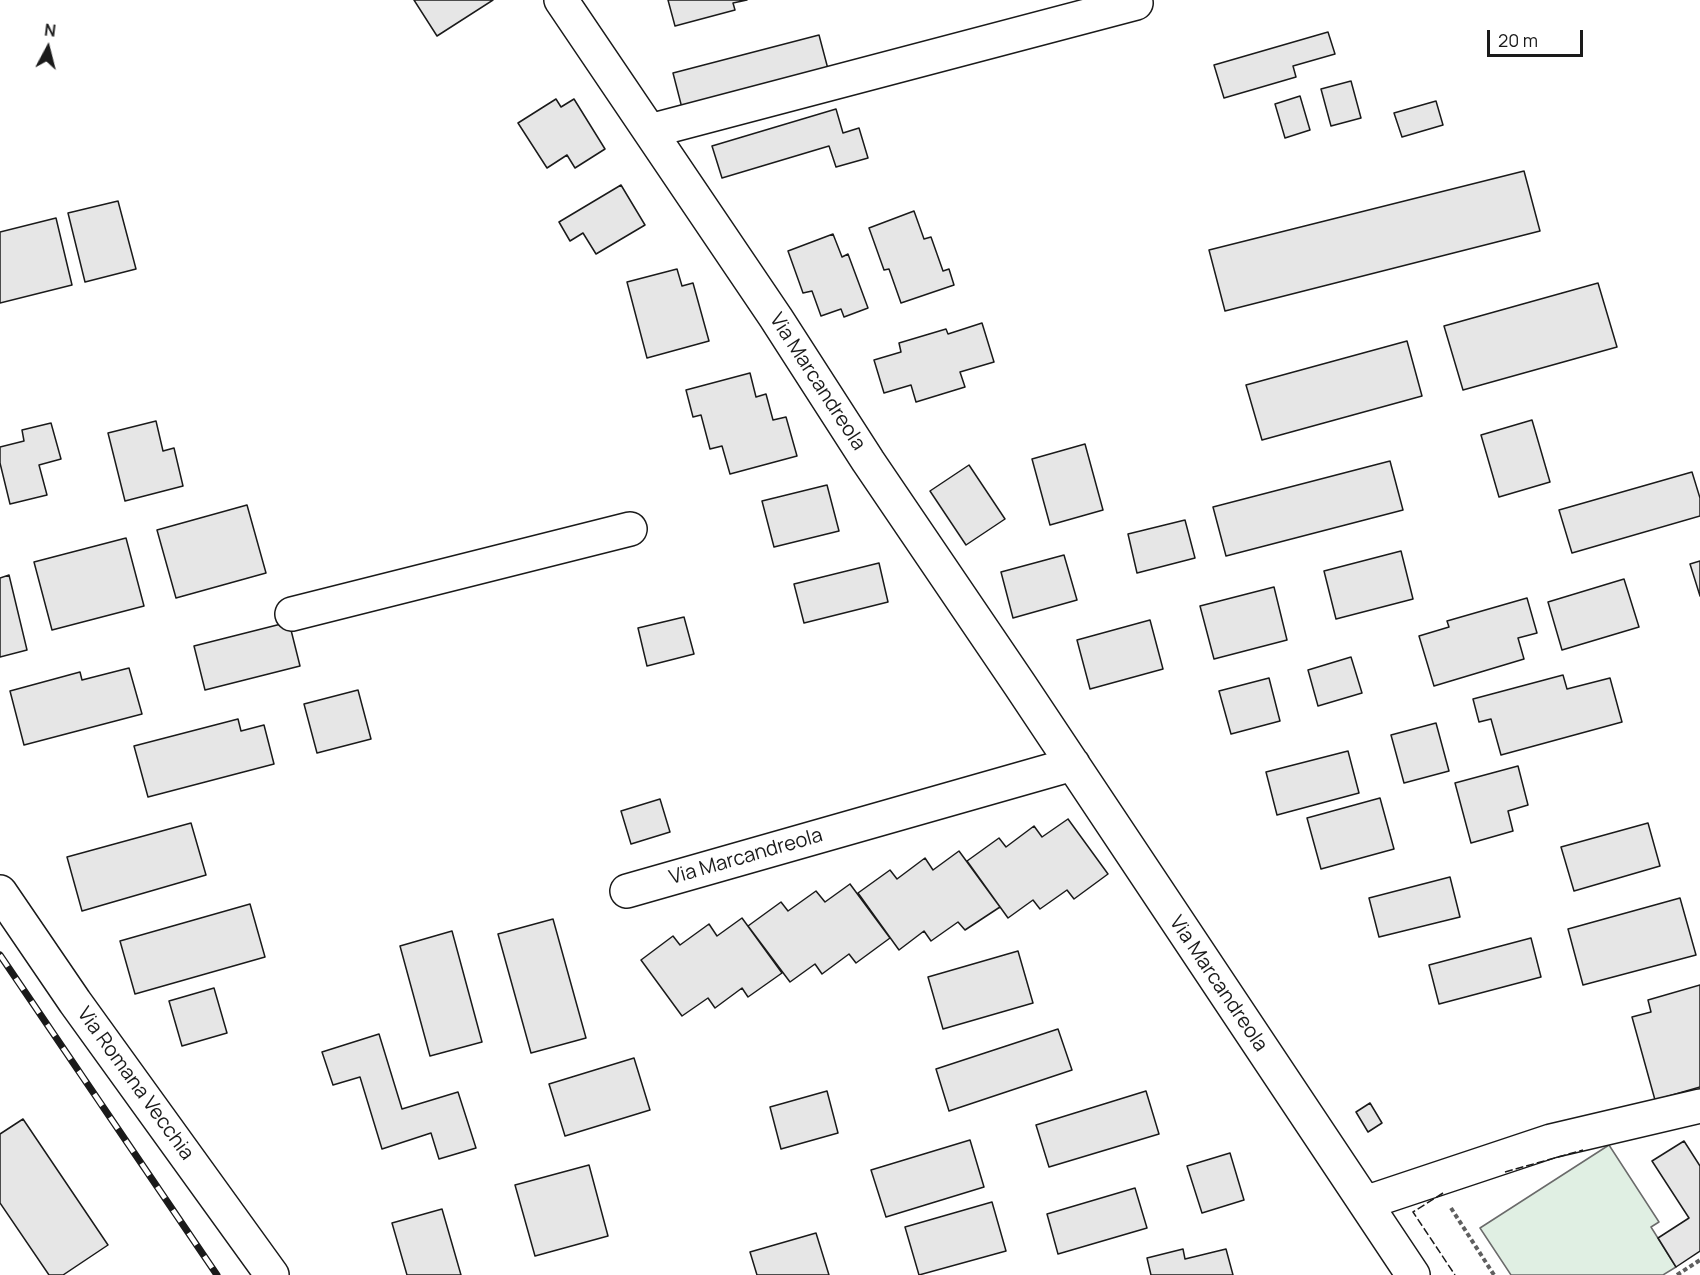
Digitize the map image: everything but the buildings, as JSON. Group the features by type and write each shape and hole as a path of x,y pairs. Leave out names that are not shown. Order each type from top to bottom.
{"street":[{"name":"Via Marcandreola","path":"561,0 776,318 868,461 1413,1275"},
{"path":"650,131 1136,3"},
{"path":"292,614 630,529"},
{"name":"Via Marcandreola","path":"627,891 1073,764"},
{"name":"Via Romana Vecchia","path":"0,892 82,1011 272,1275"},
{"path":"1365,1203 1551,1141 1700,1106"}],"path":[{"path":"1434,1179 1494,1275"},
{"path":"1677,1275 1700,1260"}],"green space":[{"path":"1609,1145 1659,1222 1651,1227 1676,1267 1663,1275 1511,1275 1480,1228"}],"railway":[{"path":"0,955 217,1275"}],"fence":[{"path":"1505,1172 1583,1150"},
{"path":"1443,1193 1413,1212 1455,1275"}]}
